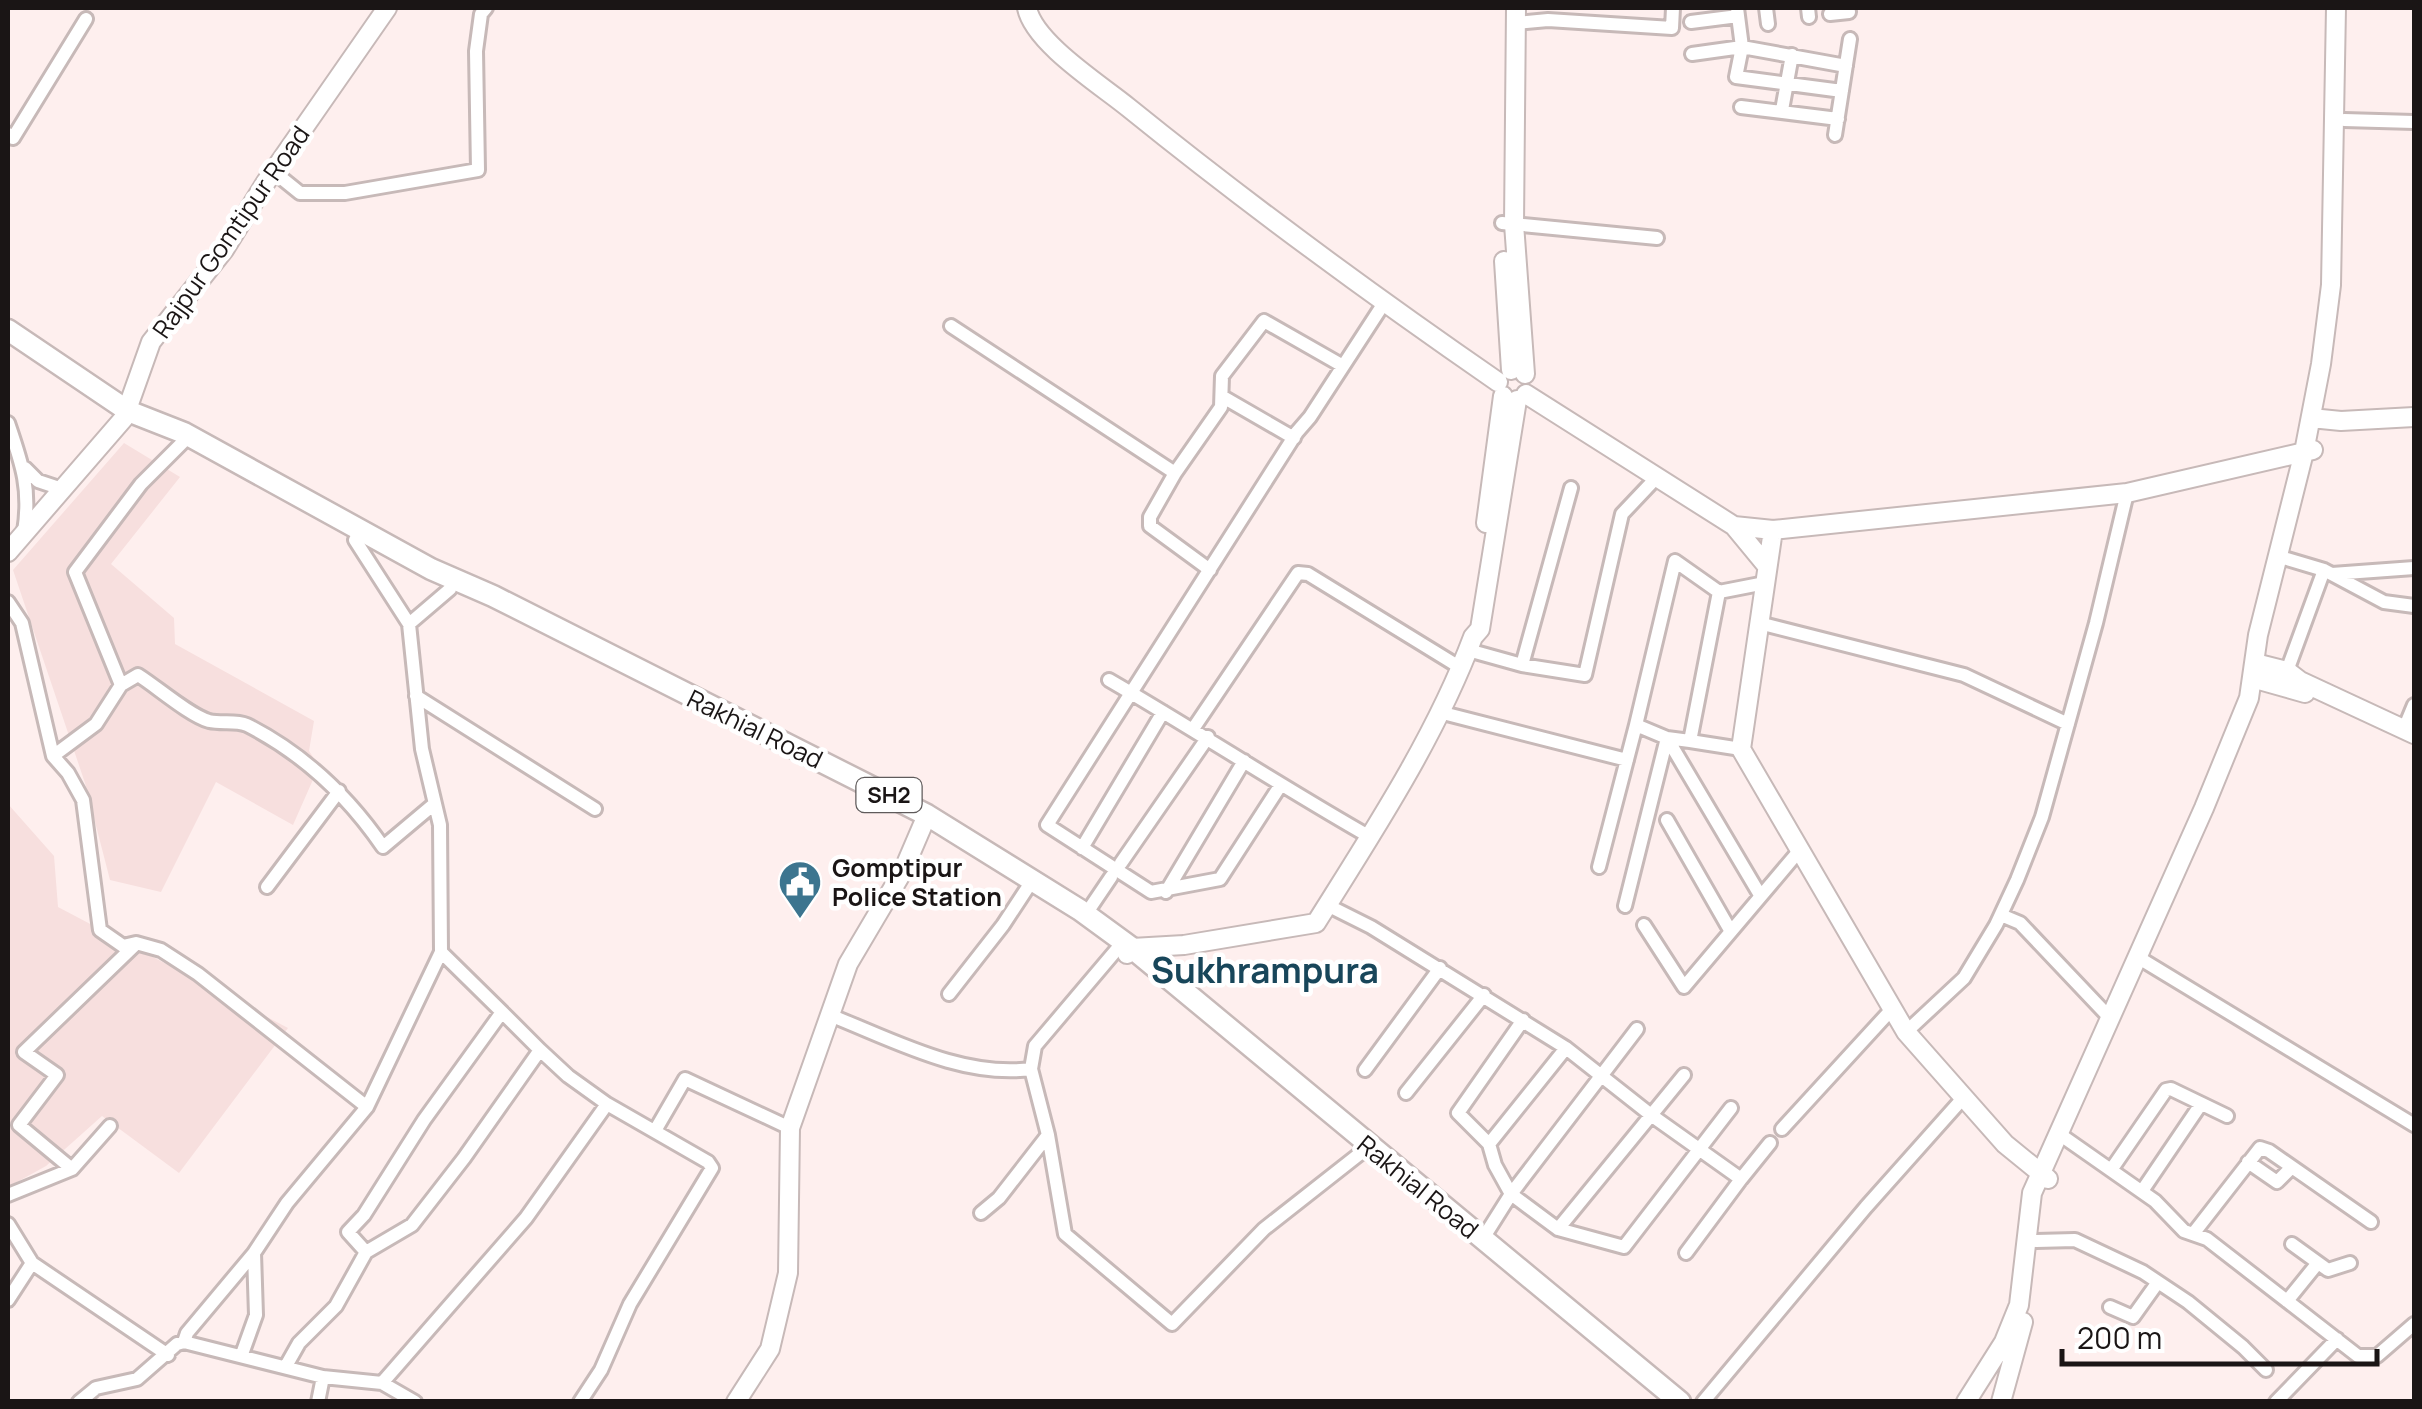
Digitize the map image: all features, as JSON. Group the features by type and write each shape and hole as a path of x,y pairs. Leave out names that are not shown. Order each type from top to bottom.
{"main road":[{"name":"Rakhial Road","path":"8,330 126,414 184,442 418,576 490,604 925,819 1126,950 1680,1402"},
{"name":"Rakhial Road","path":"126,414 184,433 430,569 492,596 925,819 1086,914 1362,1152 1666,1402"}],"street":[{"name":"Rajpur Gomtipur Road","path":"8,552 126,414 152,342 224,250 387,8"},
{"path":"274,172 300,193 345,193 478,170 476,51 481,14 486,8"},
{"path":"1027,8 1030,19 1052,46 1296,239 1384,303 1734,526 1766,575"},
{"path":"1362,1152 1264,1229 1172,1324 1065,1234 1048,1135 1031,1069 1036,1046 1126,950 1184,945 1316,923 1370,837 1480,629 1513,386 1508,224 1512,13 1548,20 1672,28 1673,8"},
{"path":"1766,8 1768,24"},
{"path":"1830,14 1849,12 1848,8"},
{"path":"2315,418 2331,285 2336,8"},
{"path":"2001,1402 2010,1344 2023,1306 2036,1241 2044,1175 2250,698 2288,558 2315,418 2330,366 2340,286 2346,8"},
{"path":"1691,22 1737,12 1742,47 1736,77 1842,92"},
{"path":"8,134 13,138 86,19"},
{"path":"1835,135 1850,39"},
{"path":"1692,54 1742,47 1846,66"},
{"path":"1782,110 1792,55"},
{"path":"1742,107 1838,119"},
{"path":"2344,120 2414,122"},
{"path":"1508,224 1658,238"},
{"path":"1280,786 1220,879 1166,892 1151,892 1047,825 1384,303"},
{"path":"1210,570 1150,526 1150,517 1175,472 1214,417 1223,397 1222,376 1264,320 1343,366"},
{"path":"950,326 1175,472"},
{"path":"1223,397 1294,438"},
{"path":"2315,418 2414,418"},
{"path":"8,423 28,493 24,533"},
{"path":"121,685 75,572 141,484 184,442"},
{"path":"1734,526 1773,530 2127,493 2308,451"},
{"path":"2023,1306 2032,1193 2065,1138 2213,812 2259,700 2258,635 2308,451"},
{"path":"23,466 38,481 62,489"},
{"path":"1193,729 1298,573 1308,574 1467,651 1522,666 1585,675 1622,514 1657,477"},
{"path":"1522,666 1571,488"},
{"path":"1906,1032 1964,978 2000,916 2042,817 2111,567 2127,493"},
{"path":"1773,530 1741,749 1906,1032 2006,1144 2044,1175"},
{"path":"184,1342 186,1333 254,1253 286,1203 367,1107 441,952 440,825 422,749 409,624 355,540"},
{"path":"2288,558 2328,572 2384,602 2414,606"},
{"path":"1599,867 1676,560 1719,592"},
{"path":"2328,572 2414,568"},
{"path":"2287,671 2328,572"},
{"path":"1719,592 1766,575"},
{"path":"409,624 450,589"},
{"path":"1690,741 1719,592"},
{"path":"8,602 22,623 54,756 82,800 100,930 123,946 136,943 161,950 198,974 367,1107"},
{"path":"1759,624 1964,675 2068,724"},
{"path":"2258,672 2287,671 2346,707"},
{"path":"2258,672 2411,735 2414,705"},
{"path":"54,756 96,724 121,685 138,675 208,721 243,723 306,762 356,808 383,847 433,804"},
{"path":"1109,680 1370,837"},
{"path":"416,696 595,809"},
{"path":"1082,848 1163,712"},
{"path":"1439,712 1626,760"},
{"path":"1636,725 1666,738 1741,749"},
{"path":"1121,863 1208,738"},
{"path":"1666,738 1760,895"},
{"path":"1625,906 1666,738"},
{"path":"1166,892 1244,761"},
{"path":"267,888 339,791"},
{"path":"736,1402 770,1349 788,1272 790,1128 848,964 903,871 925,819"},
{"path":"1667,820 1730,930"},
{"path":"1644,926 1684,987 1799,851"},
{"path":"1086,914 1111,877"},
{"path":"949,994 1004,925 1028,886"},
{"path":"1327,905 1371,926 1566,1048 1741,1179"},
{"path":"2000,916 2020,924 2109,1017"},
{"path":"72,1168 13,1121 58,1075 24,1052 136,943"},
{"path":"441,952 568,1076 712,1168 630,1304 601,1370 580,1402"},
{"path":"2144,962 2414,1125"},
{"path":"1365,1070 1440,968"},
{"path":"1406,1093 1484,995"},
{"path":"1782,1129 1892,1009"},
{"path":"366,1252 348,1232 364,1215 424,1120 502,1012"},
{"path":"832,1016 939,1058 1005,1072 1031,1069"},
{"path":"1523,1020 1458,1110 1462,1120 1489,1144 1511,1194 1558,1229 1624,1248 1731,1108"},
{"path":"1482,1240 1511,1194 1637,1029"},
{"path":"1489,1144 1566,1048"},
{"path":"286,1366 299,1342 336,1306 366,1252 412,1225 540,1050"},
{"path":"1558,1229 1684,1075"},
{"path":"656,1129 685,1079 790,1128"},
{"path":"2111,1170 2166,1090 2227,1116"},
{"path":"1704,1402 1818,1263 1964,1097"},
{"path":"382,1383 526,1218 607,1104"},
{"path":"2142,1192 2201,1104"},
{"path":"8,1196 72,1168 110,1126"},
{"path":"982,1213 999,1198 1048,1135"},
{"path":"2065,1138 2142,1192 2184,1230 2207,1239 2358,1356 2377,1356 2414,1324"},
{"path":"1686,1253 1770,1142"},
{"path":"2193,1234 2260,1148 2371,1222"},
{"path":"2248,1162 2277,1182 2292,1167"},
{"path":"8,1224 32,1263 168,1355"},
{"path":"2036,1241 2075,1240 2127,1264 2158,1282 2243,1346 2266,1370"},
{"path":"2292,1244 2328,1270 2350,1263"},
{"path":"242,1354 256,1315 254,1253"},
{"path":"8,1300 32,1263"},
{"path":"2287,1301 2317,1264"},
{"path":"2110,1307 2133,1317 2158,1282"},
{"path":"2276,1402 2337,1339"},
{"path":"79,1402 96,1388 136,1379 184,1342 324,1377 382,1383 415,1402"},
{"path":"1971,1398 2010,1344"},
{"path":"318,1402 324,1377"}],"shaded area":[{"path":"124,443 180,477 111,564 174,618 175,644 314,721 309,751 319,766 293,825 216,782 161,892 110,880 85,783 13,570"},
{"path":"8,804 54,856 58,907 288,1028 179,1173 102,1116 46,1166 8,1187"}],"place":[{"name":"Gomptipur Police Station","path":"800,920"}],"district":[{"name":"Sukhrampura","path":"1265,971"}]}
